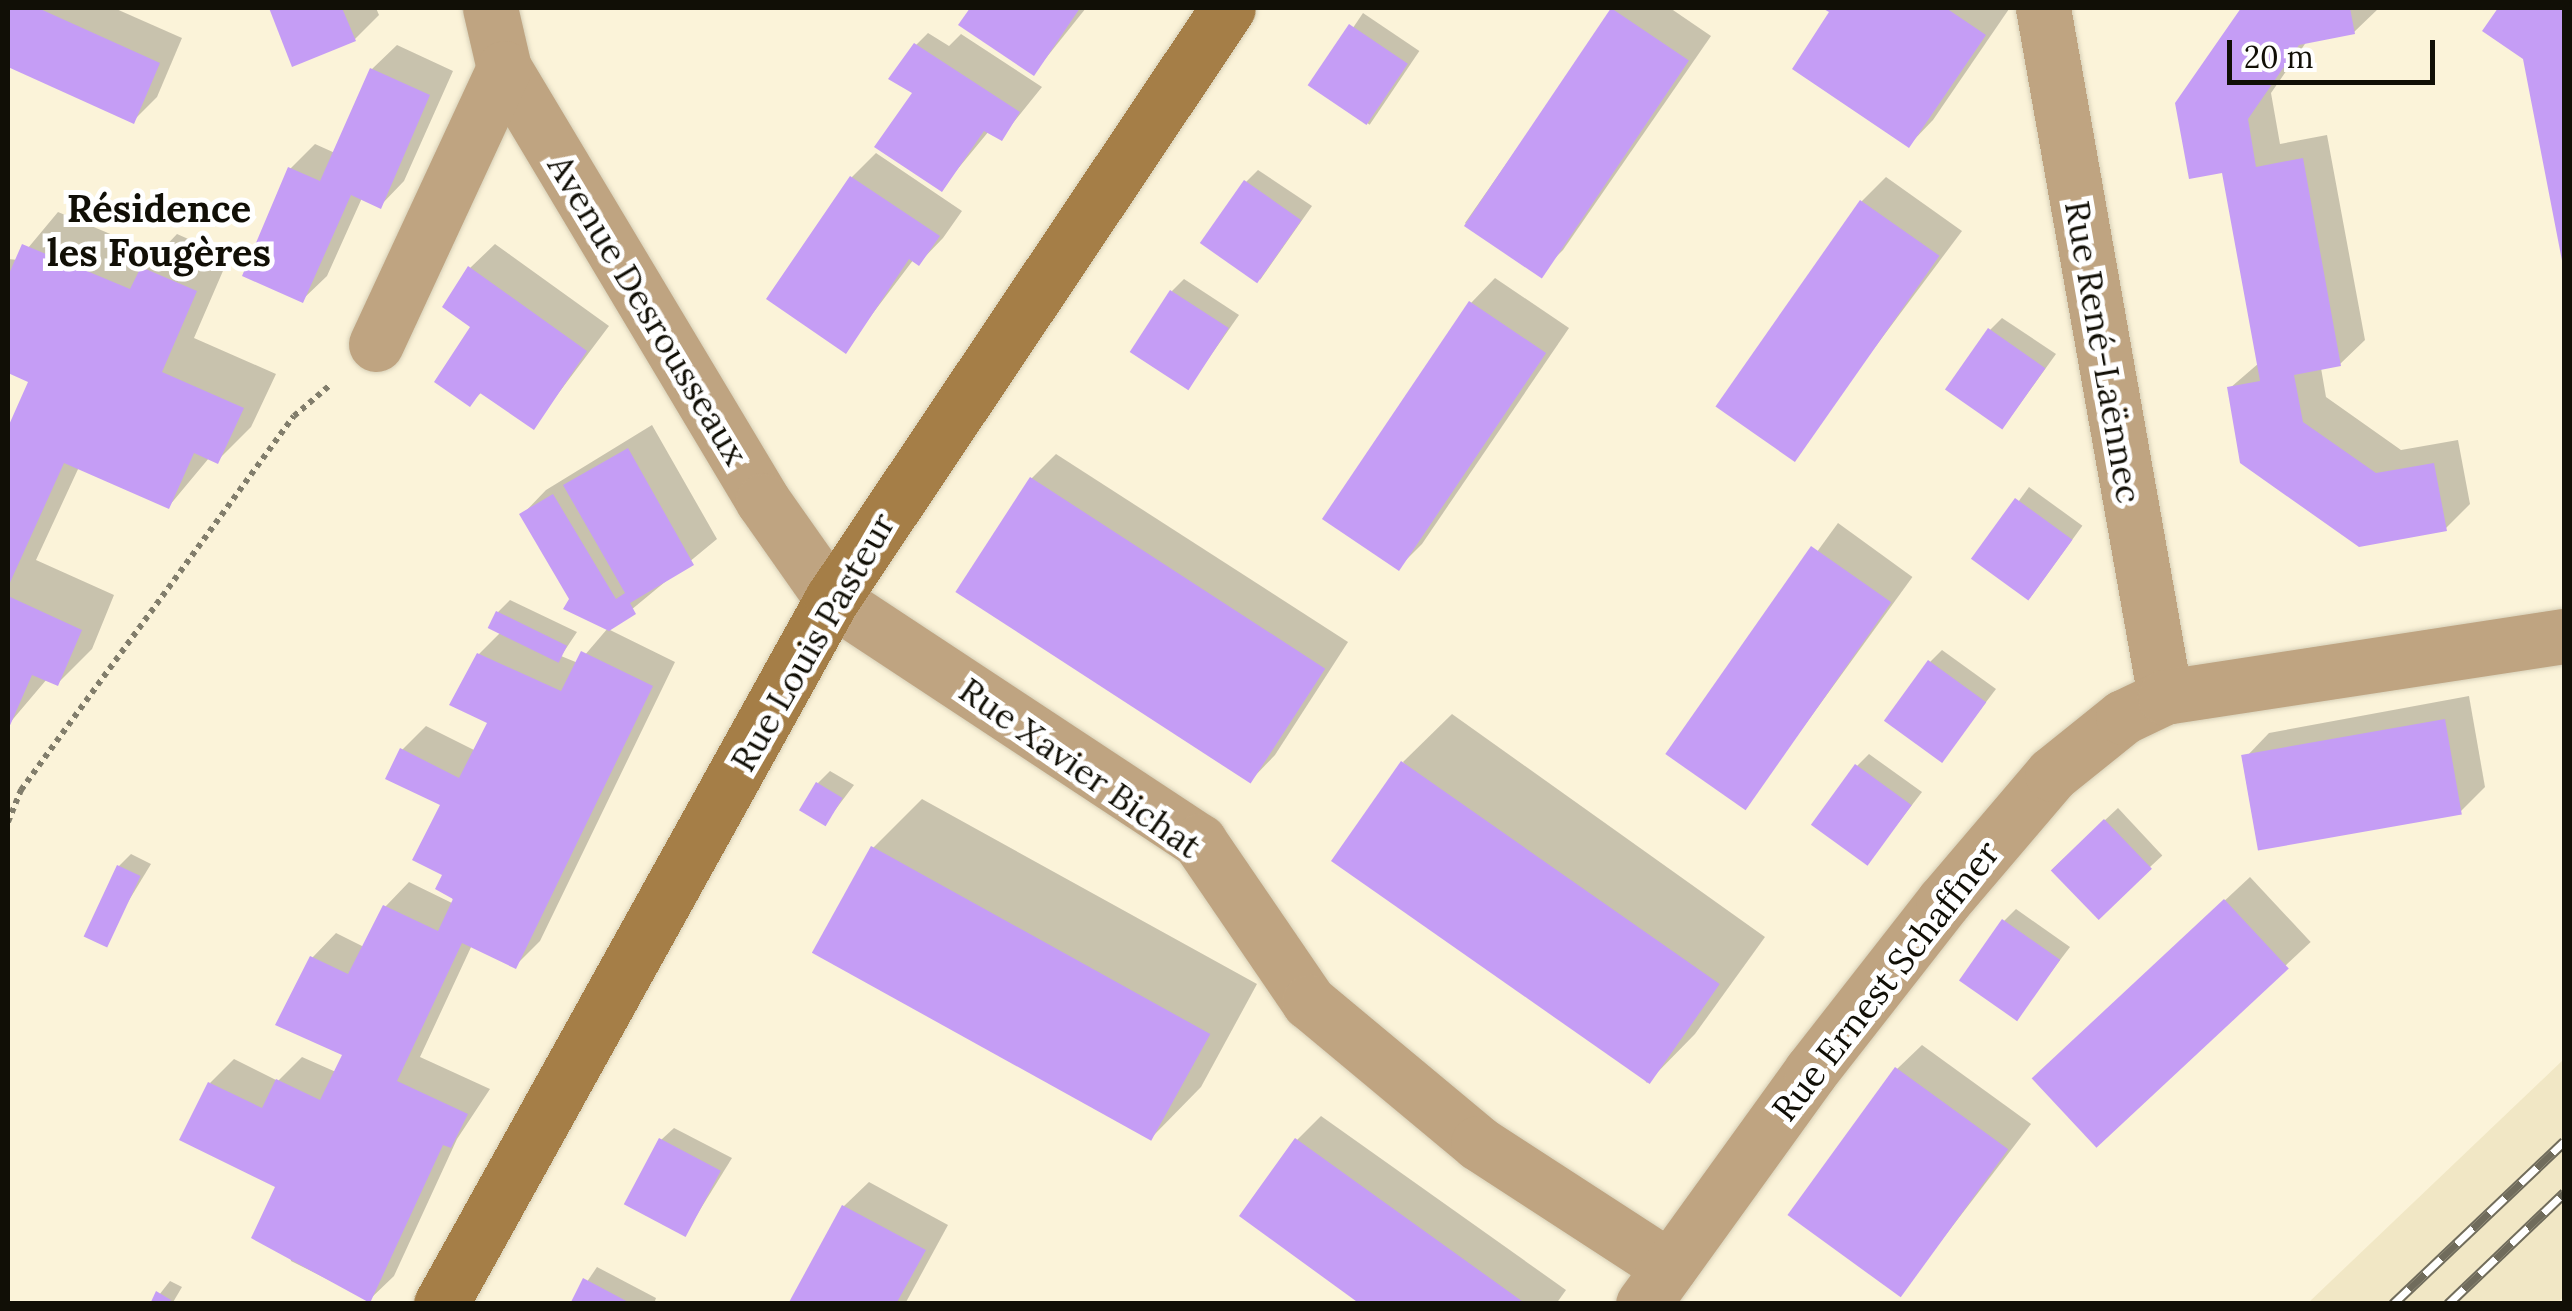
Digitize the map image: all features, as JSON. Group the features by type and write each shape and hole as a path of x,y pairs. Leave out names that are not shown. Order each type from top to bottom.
{"street":[{"name":"Avenue Desrousseaux","path":"490,8 504,68 763,502 832,598"},
{"name":"Rue Louis Pasteur","path":"441,1304 832,598 1228,8"},
{"name":"Rue René-Laënnec","path":"2043,8 2166,697"},
{"path":"376,344 504,68"},
{"name":"Rue Xavier Bichat","path":"832,598 1199,841 1309,1002 1656,1286"},
{"name":"Rue Ernest Schaffner","path":"1656,1286 1811,1071 2052,774 2123,717 2166,697 2564,636"}],"path":[{"path":"8,822 21,790 294,416 376,344"}],"shaded area":[{"path":"2564,1059 2564,1296 2557,1304 2308,1303"}],"building":[{"path":"8,8 38,8 160,63 134,124 8,67"},
{"path":"269,8 342,8 356,41 292,67"},
{"path":"970,8 1080,8 1034,76 958,25"},
{"path":"1611,8 1689,61 1542,279 1464,226"},
{"path":"1822,8 1946,8 1986,35 1909,148 1792,69 1829,12"},
{"path":"2241,8 2350,8 2355,34 2299,45 2248,119 2256,167 2303,158 2341,366 2294,375 2303,422 2376,473 2434,463 2447,531 2359,547 2240,463 2227,387 2260,381 2222,173 2189,179 2175,103"},
{"path":"2498,8 2564,8 2564,271 2523,59 2482,31"},
{"path":"1349,24 1408,64 1366,125 1308,85"},
{"path":"914,43 1020,112 1002,141 984,131 942,192 874,147 912,93 888,79"},
{"path":"370,68 430,95 381,209 351,195 303,303 242,276 288,167 320,181"},
{"path":"850,176 940,236 919,266 909,259 846,354 766,299"},
{"path":"1244,180 1301,220 1257,283 1200,243"},
{"path":"1860,200 1939,256 1795,462 1715,406"},
{"path":"22,244 130,289 141,267 197,291 162,372 244,408 218,464 194,453 169,509 64,463 8,587 8,427 28,382 8,373 8,276"},
{"path":"468,266 587,351 534,430 480,393 470,407 434,382 470,327 442,307"},
{"path":"1170,290 1229,328 1188,390 1130,352"},
{"path":"1469,301 1546,353 1399,571 1322,519"},
{"path":"1988,328 2045,368 2002,430 1945,389"},
{"path":"628,448 694,565 630,603 636,614 609,631 563,609 569,599 519,514 553,494 616,599 625,593 563,485"},
{"path":"1030,477 1325,669 1251,784 955,592"},
{"path":"2015,498 2072,540 2028,600 1971,559"},
{"path":"1811,546 1891,602 1746,810 1665,754"},
{"path":"8,596 82,630 58,686 32,675 8,730"},
{"path":"496,611 567,646 559,663 488,628"},
{"path":"581,651 653,686 516,969 462,943 397,1081 468,1114 451,1148 443,1145 370,1303 251,1238 275,1187 179,1140 208,1082 262,1108 276,1079 320,1100 342,1055 275,1025 310,956 348,974 383,905 438,931 453,899 435,889 442,875 412,860 440,805 385,779 400,748 459,778 487,723 449,705 477,653 561,691"},
{"path":"1928,660 1986,702 1942,763 1884,721"},
{"path":"2445,719 2462,815 2258,850 2241,755"},
{"path":"1401,761 1720,984 1650,1084 1331,861"},
{"path":"1855,764 1912,805 1868,866 1811,825"},
{"path":"816,782 843,798 826,826 799,810"},
{"path":"2104,819 2152,869 2099,920 2051,870"},
{"path":"871,846 1210,1034 1151,1141 812,953"},
{"path":"117,865 141,876 107,948 84,937"},
{"path":"2224,899 2289,968 2096,1148 2032,1078"},
{"path":"2002,919 2060,960 2017,1021 1959,980"},
{"path":"1895,1067 2008,1149 1901,1297 1787,1215"},
{"path":"659,1138 721,1171 686,1237 624,1204"},
{"path":"1295,1138 1526,1304 1360,1304 1239,1216"},
{"path":"842,1205 926,1250 896,1304 788,1304"},
{"path":"583,1278 632,1304 570,1304"},
{"path":"156,1291 171,1300 169,1304 150,1304"}],"railway":[{"path":"2393,1304 2564,1142"},
{"path":"2448,1304 2564,1193"}],"district":[{"name":"Résidence les Fougères","path":"159,231"}]}
